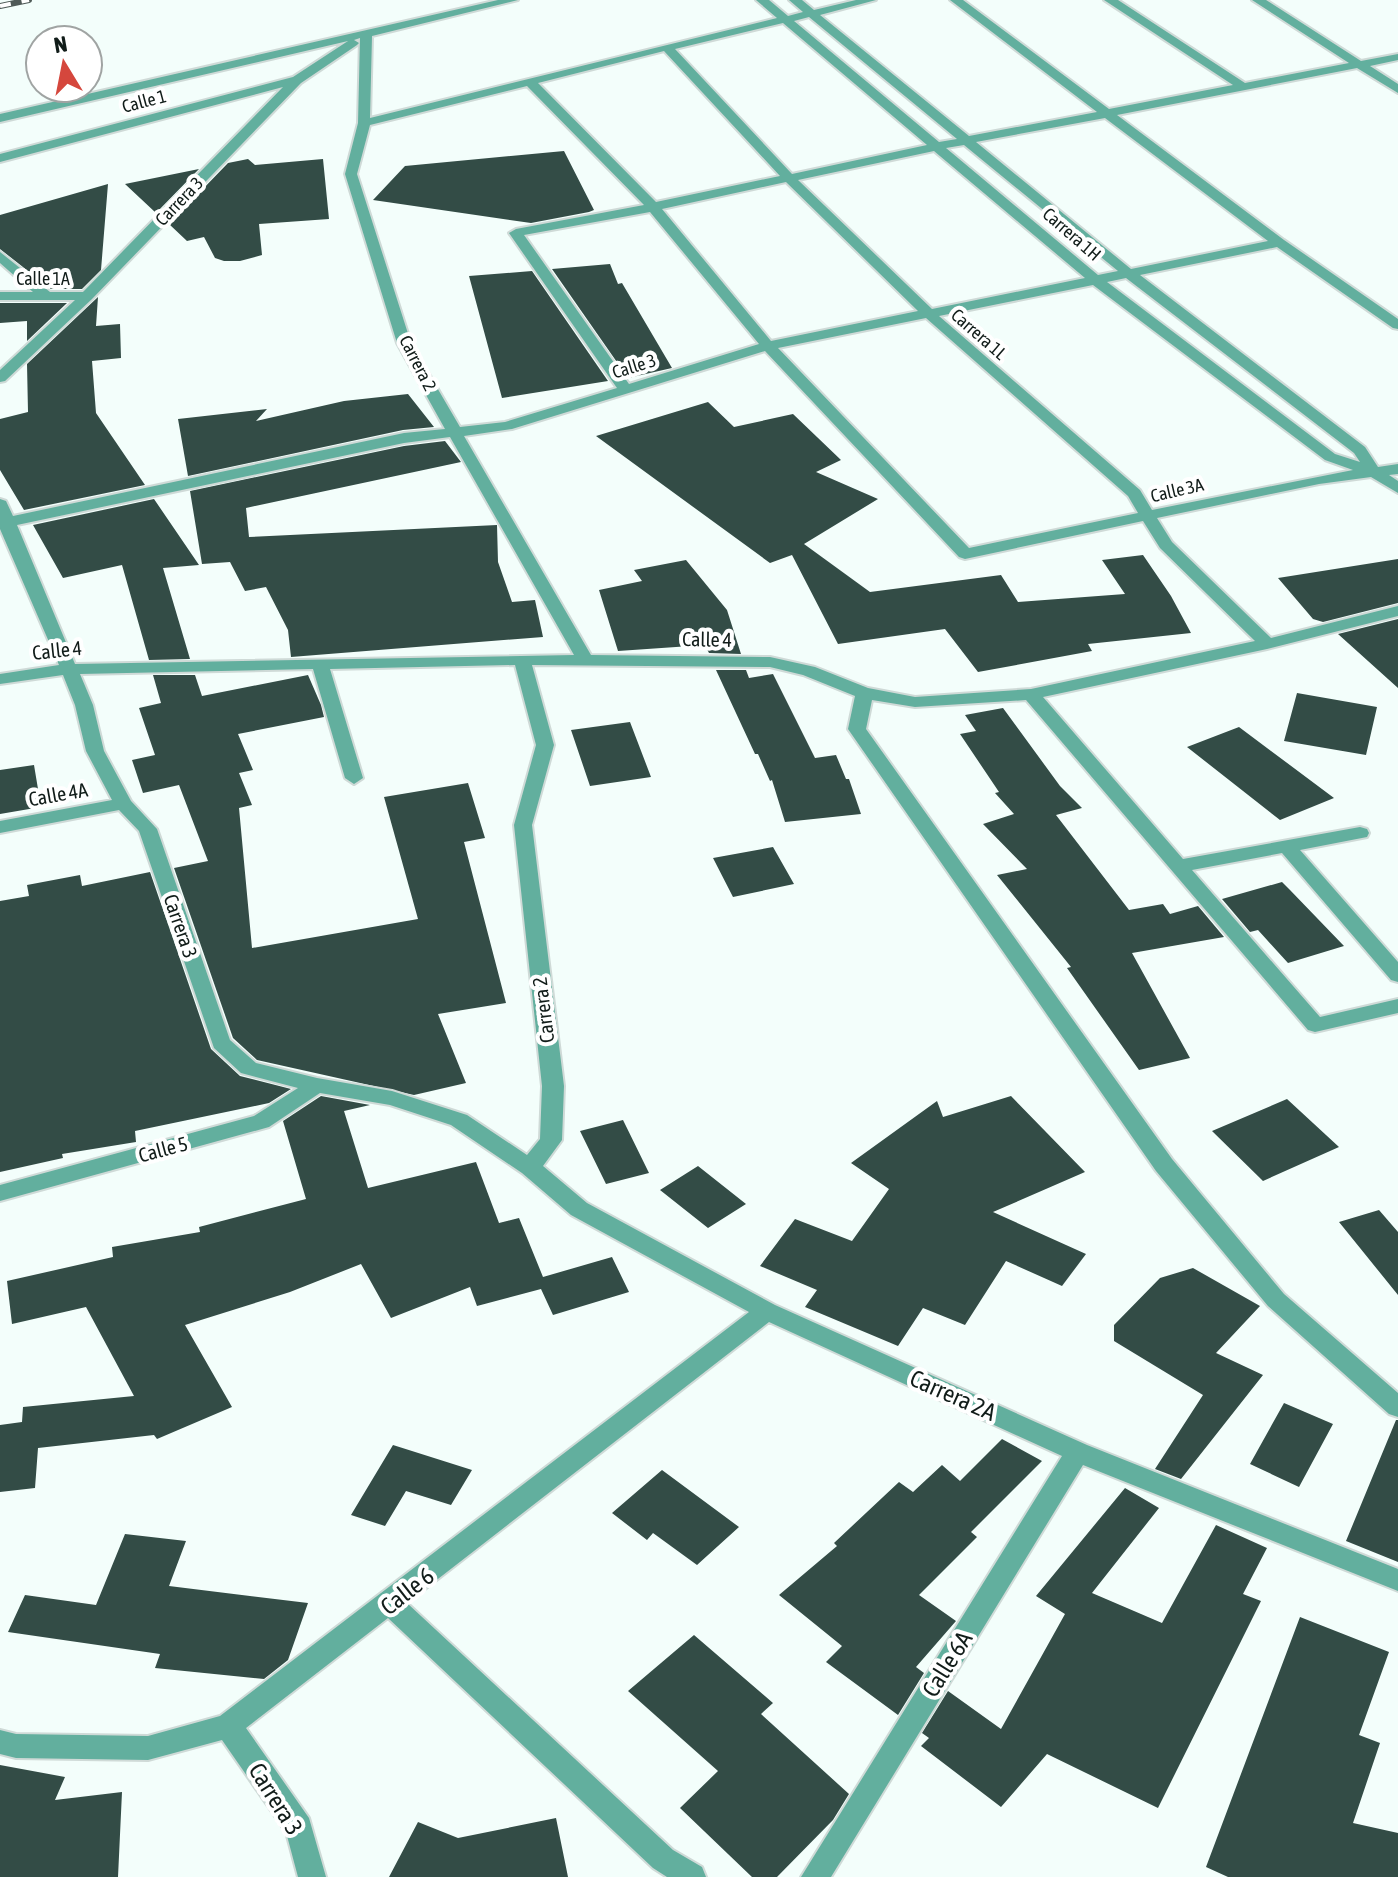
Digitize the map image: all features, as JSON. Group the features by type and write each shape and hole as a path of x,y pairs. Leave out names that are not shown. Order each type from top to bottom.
{"street":[{"path":"0,118 512,0"},
{"name":"Carrera 1H","path":"762,0 1094,279 1330,457 1374,472 1398,488"},
{"name":"Carrera 1H","path":"795,0 1127,272 1360,450 1374,472"},
{"path":"364,123 870,0"},
{"path":"956,0 1279,243 1398,325"},
{"path":"1110,0 1245,88"},
{"path":"1258,0 1398,89"},
{"name":"Carrera 3","path":"0,378 87,296 297,80 366,35"},
{"name":"Carrera 2","path":"366,35 364,123 351,174 404,343 585,660"},
{"name":"Carrera 1L","path":"667,47 789,178 928,313 1134,493 1166,545 1267,644"},
{"path":"625,389 516,233 939,146 1398,57"},
{"name":"Calle 1","path":"1,156 297,80"},
{"path":"529,81 653,207 768,346"},
{"name":"Calle 3","path":"2,517 404,438 507,426 768,346 1279,243"},
{"path":"0,256 45,295"},
{"name":"Calle 1A","path":"0,296 87,296"},
{"name":"Calle 3A","path":"768,346 965,554 1319,479 1398,469"},
{"name":"Carrera 3","path":"2,517 84,705 95,751 123,804 148,829 221,1043 249,1068 317,1085 392,1098 459,1120 530,1167"},
{"name":"Calle 4","path":"0,679 69,669 522,660 770,662 809,671 864,693 915,702 1031,694 1267,644 1398,611"},
{"name":"Carrera 2","path":"522,660 545,745 523,825 553,1086 551,1140 530,1167"},
{"path":"320,664 354,778"},
{"path":"864,693 857,729 1164,1165 1276,1300 1398,1407"},
{"path":"1031,694 1315,1025 1398,1006"},
{"name":"Calle 4A","path":"0,827 123,804"},
{"path":"1180,866 1360,833"},
{"path":"1287,847 1398,975"},
{"name":"Calle 5","path":"0,1193 261,1122 317,1085"},
{"name":"Carrera 2A","path":"530,1167 579,1209 767,1311 1078,1452 1398,1580"},
{"name":"Calle 6","path":"0,1742 16,1746 148,1748 228,1726 767,1311"},
{"name":"Calle 6A","path":"815,1877 1078,1452"},
{"path":"390,1604 663,1859 692,1877"},
{"name":"Carrera 3","path":"228,1726 299,1827 312,1877"}],"building":[{"path":"564,151 594,210 531,223 373,200 405,166"},
{"path":"248,159 255,165 323,159 329,219 259,224 262,255 240,261 224,261 215,258 204,237 187,241 169,224 228,163"},
{"path":"199,169 156,213 125,184"},
{"path":"108,184 101,270 82,289 51,289 0,249 0,215"},
{"path":"610,264 618,284 622,283 672,368 628,378 552,269"},
{"path":"532,271 608,381 502,398 469,276"},
{"path":"98,297 96,326 120,324 121,358 92,361 96,413 145,485 24,510 0,470 0,419 28,412 27,364"},
{"path":"0,303 67,303 27,341 27,321 0,323"},
{"path":"408,394 434,427 403,430 188,476 178,419 267,409 256,421 344,401"},
{"path":"708,402 734,427 793,414 841,460 816,472 878,499 804,544 870,592 1001,575 1018,602 1125,594 1102,560 1143,555 1191,633 1088,644 1092,651 978,672 945,629 838,644 792,555 770,563 596,436"},
{"path":"445,441 461,462 246,508 249,537 497,525 498,562 512,602 535,600 543,637 291,657 288,630 266,587 245,591 230,562 202,564 190,491 404,446"},
{"path":"154,499 199,565 163,568 190,659 149,660 122,565 63,578 33,525"},
{"path":"1398,559 1398,603 1323,622 1313,619 1278,578"},
{"path":"686,560 727,610 741,654 709,653 705,645 618,651 599,590 642,581 634,570"},
{"path":"1398,619 1398,688 1338,634"},
{"path":"716,670 746,670 749,678 773,674 815,758 836,755 846,779 849,779 861,814 785,822 772,780 758,754 755,754"},
{"path":"153,675 195,675 202,696 308,675 321,705 324,717 238,734 253,770 239,773 252,805 239,808 252,948 418,919 384,797 468,783 485,838 464,842 506,1003 438,1014 466,1083 414,1095 257,1060 233,1038 174,868 208,861 179,785 143,793 132,760 155,755 139,708 161,703"},
{"path":"1297,693 1377,707 1366,755 1284,741"},
{"path":"1003,708 1060,786 1082,808 1056,815 1129,910 1163,904 1170,914 1198,906 1224,937 1132,953 1190,1058 1139,1070 1067,968 1071,967 997,875 1027,869 983,824 1014,814 995,793 999,792 960,734 976,731 965,715"},
{"path":"630,722 651,777 590,786 571,730"},
{"path":"1239,727 1334,798 1280,820 1187,747"},
{"path":"34,765 41,807 0,814 0,770"},
{"path":"773,847 794,884 733,897 713,858"},
{"path":"150,872 211,1049 240,1076 291,1089 269,1103 135,1131 136,1142 62,1154 63,1158 0,1172 0,901 29,896 27,885 80,875 82,886"},
{"path":"1282,882 1344,946 1288,963 1258,930 1250,932 1222,899"},
{"path":"321,1096 370,1105 344,1111 368,1188 476,1162 499,1223 519,1218 543,1277 612,1257 629,1292 553,1315 541,1289 477,1306 470,1287 391,1318 361,1264 290,1292 185,1325 232,1407 157,1439 154,1435 38,1448 35,1488 0,1492 0,1425 22,1422 23,1407 134,1396 86,1307 12,1324 7,1281 113,1257 112,1247 200,1232 199,1227 306,1199 283,1121"},
{"path":"1011,1096 1085,1172 993,1212 1086,1254 1062,1286 1006,1261 965,1325 923,1308 898,1346 805,1307 817,1290 760,1266 795,1219 852,1241 889,1189 851,1163 937,1101 943,1117"},
{"path":"1287,1099 1339,1147 1263,1181 1212,1131"},
{"path":"623,1120 649,1173 606,1184 580,1131"},
{"path":"698,1166 746,1204 708,1228 660,1190"},
{"path":"1379,1210 1398,1232 1398,1295 1339,1222"},
{"path":"1193,1268 1260,1306 1216,1353 1263,1375 1181,1479 1155,1469 1203,1395 1114,1341 1114,1325 1160,1278"},
{"path":"1284,1403 1333,1424 1299,1487 1250,1464"},
{"path":"1398,1420 1398,1562 1346,1541"},
{"path":"1002,1439 1042,1461 971,1532 977,1537 919,1595 956,1621 916,1667 924,1673 898,1715 826,1662 842,1646 779,1595 837,1546 834,1543 899,1482 913,1492 942,1465 960,1481"},
{"path":"393,1445 472,1470 451,1505 406,1491 385,1526 351,1515"},
{"path":"662,1470 739,1527 697,1565 653,1533 647,1540 612,1513"},
{"path":"1125,1488 1159,1508 1092,1593 1162,1623 1216,1525 1267,1548 1243,1594 1261,1601 1158,1808 1047,1754 1001,1807 921,1746 929,1738 922,1733 948,1691 1001,1729 1065,1614 1036,1596"},
{"path":"125,1534 186,1541 169,1586 308,1603 288,1660 264,1679 155,1668 160,1654 8,1632 25,1595 96,1605"},
{"path":"1300,1617 1389,1652 1359,1735 1380,1743 1353,1823 1398,1833 1398,1877 1228,1877 1206,1867"},
{"path":"694,1635 773,1703 761,1714 849,1794 833,1820 777,1877 752,1877 680,1808 718,1771 628,1691"},
{"path":"0,1765 65,1777 55,1800 122,1792 118,1877 0,1877"},
{"path":"556,1818 568,1877 389,1877 418,1822 458,1838"}],"railway":[{"path":"0,6 29,0"}]}
